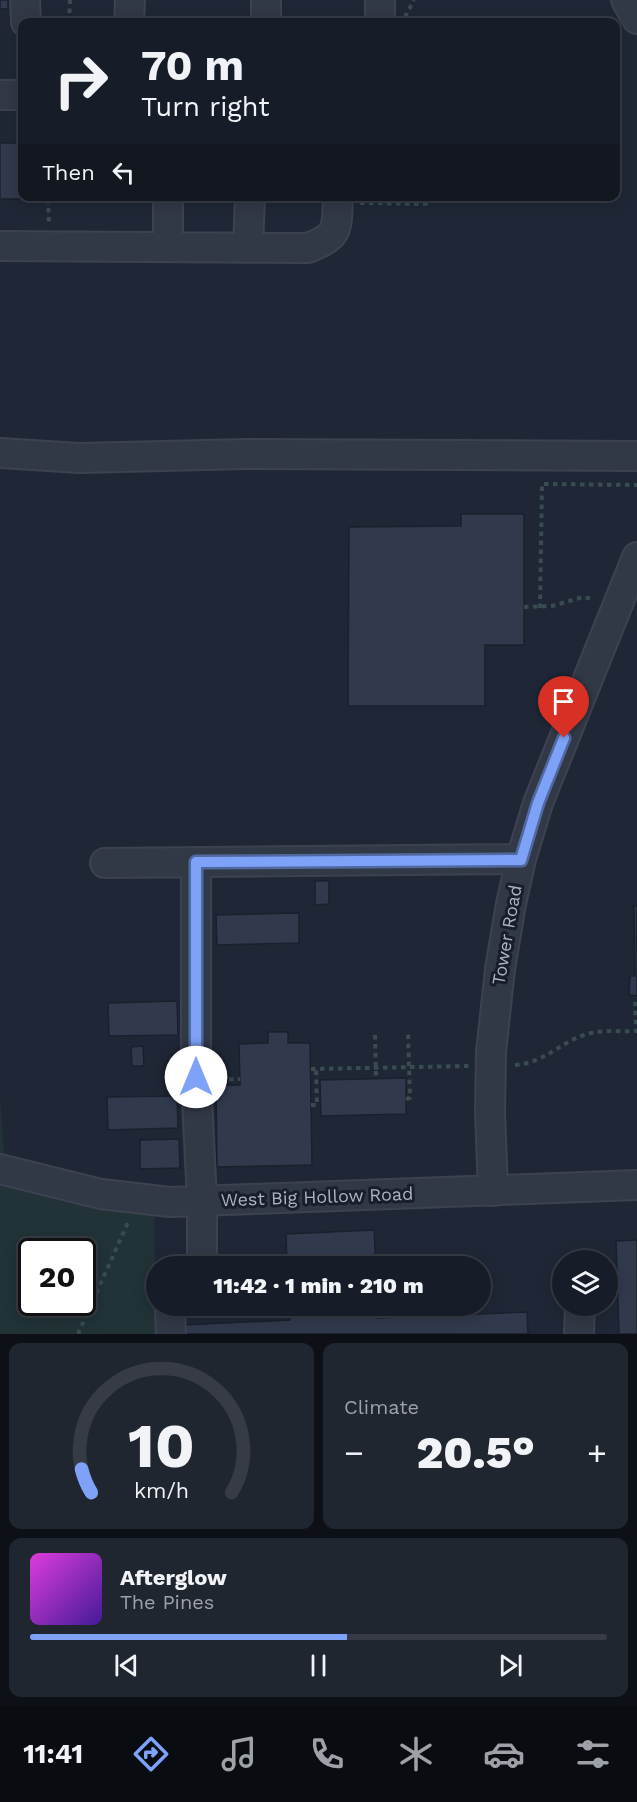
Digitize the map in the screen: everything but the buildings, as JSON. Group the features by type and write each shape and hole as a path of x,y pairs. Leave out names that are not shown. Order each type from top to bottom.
{"street":[{"path":"25,0 26,18"},
{"path":"129,18 130,0"},
{"path":"266,0 266,18"},
{"path":"380,0 392,18"},
{"path":"626,0 637,19"},
{"path":"620,26 637,26"},
{"path":"0,95 18,95"},
{"path":"168,201 168,247"},
{"path":"248,248 250,201"},
{"path":"0,246 308,248 327,240 336,228 338,201"},
{"path":"0,453 79,458 350,453 637,456"},
{"name":"Tower Road","path":"492,1191 490,1112 492,1030 511,904 521,860 538,803 637,557"},
{"path":"105,863 521,860"},
{"path":"196,862 196,1077 202,1201 202,1256"},
{"name":"West Big Hollow Road","path":"0,1169 92,1192 170,1202 637,1185"},
{"path":"170,1316 171,1334"},
{"path":"579,1334 580,1316"}],"path":[{"path":"69,18 70,0"},
{"path":"395,18 414,0"},
{"path":"360,201 426,204 426,201"},
{"path":"540,608 542,484 637,485"},
{"path":"524,607 540,608 583,597 600,601"},
{"path":"508,1066 528,1064 542,1059 584,1035 594,1032 636,1031 635,997"},
{"path":"406,1099 410,1098 408,1033"},
{"path":"375,1035 376,1079"},
{"path":"311,1106 317,1105 319,1101 313,1069 474,1066"},
{"path":"78,1334 139,1199"}],"shaded area":[{"path":"0,1097 5,1170 154,1201 155,1256 146,1256 146,1316 156,1316 156,1334 0,1334"}],"route":[{"path":"196,1077 196,862 521,860 538,803 564,738"}]}
